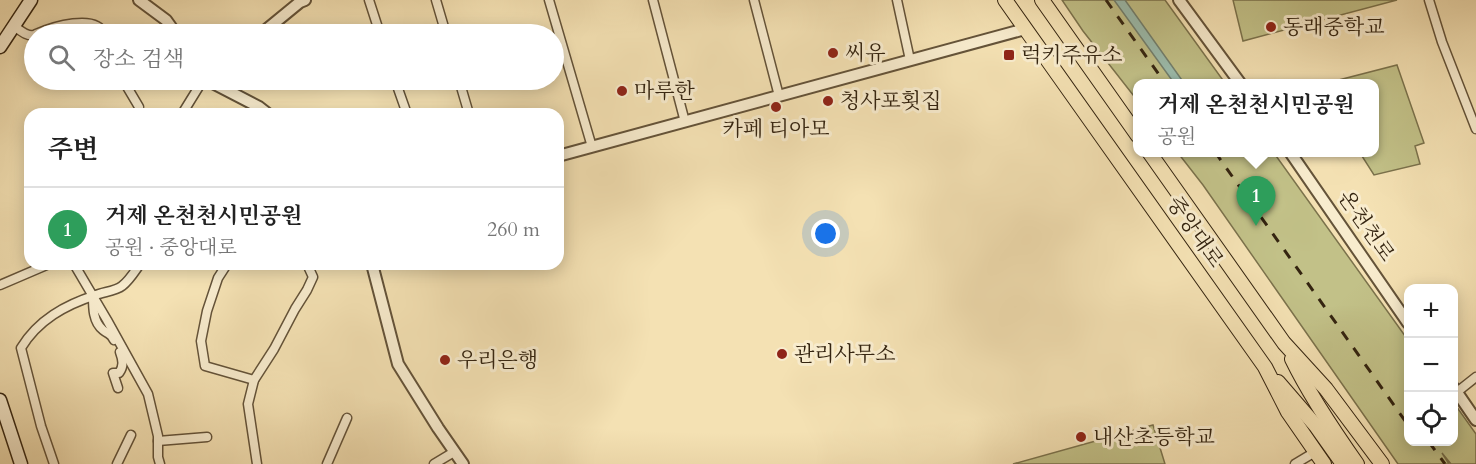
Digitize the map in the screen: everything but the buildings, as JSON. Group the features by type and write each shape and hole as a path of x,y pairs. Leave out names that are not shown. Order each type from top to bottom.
{"main road":[{"path":"0,47 31,0"},
{"name":"중앙대로","path":"1005,0 1265,367 1288,412 1324,464"},
{"path":"1042,0 1133,130"},
{"name":"중앙대로","path":"1152,157 1284,343 1326,389 1382,464"},
{"path":"1284,343 1343,464"},
{"path":"1265,367 1321,422 1357,464"},
{"path":"0,400 21,464"}],"street":[{"path":"139,0 169,24"},
{"path":"273,24 305,0"},
{"path":"369,0 377,24"},
{"path":"436,0 443,24"},
{"path":"549,0 556,24"},
{"path":"653,0 685,122"},
{"path":"754,0 779,96"},
{"path":"897,0 910,60"},
{"path":"1179,0 1236,79"},
{"path":"1429,0 1442,42 1476,129"},
{"path":"74,24 85,22 94,24"},
{"path":"14,26 24,33"},
{"path":"564,154 1025,29"},
{"path":"564,51 592,147"},
{"path":"129,90 139,107"},
{"path":"186,108 198,90"},
{"path":"225,90 261,108"},
{"path":"399,90 405,108"},
{"path":"462,90 467,108"},
{"name":"온천천로","path":"1293,157 1404,317"},
{"path":"0,285 35,270"},
{"path":"78,270 148,394 159,436 160,464"},
{"path":"54,464 41,426 21,348 41,322 66,307 122,287 135,270"},
{"path":"223,270 207,310 201,341 205,366 254,380"},
{"path":"257,464 248,404 254,380 307,290 313,277 310,270"},
{"path":"374,270 398,364 463,464"},
{"path":"93,296 93,315 102,330 110,334 123,359 122,369 119,373 113,374 118,388"},
{"path":"1458,388 1476,377"},
{"path":"1456,392 1476,420"},
{"path":"327,464 347,418"},
{"path":"117,464 131,435"},
{"path":"158,441 207,437"},
{"path":"434,464 454,452"},
{"path":"1295,464 1315,452"}],"shaded area":[{"path":"1062,0 1165,0 1222,79 1133,79 1133,95"},
{"path":"1114,0 1125,0 1181,79 1171,79"},
{"path":"1233,0 1397,0 1243,41"},
{"path":"1397,65 1424,143 1415,146 1420,164 1374,175 1363,157 1379,157 1379,79 1343,79"},
{"path":"1181,157 1277,157 1404,334 1404,446 1458,446 1458,409 1476,434 1476,464 1451,464 1442,453 1449,464 1398,464"},
{"path":"1153,425 1165,464 1013,464"}],"railway":[{"path":"1106,0 1162,79"},
{"path":"1219,157 1404,419"},
{"path":"1432,446 1445,464"}],"place":[{"name":"동래중학교","path":"1271,27"},
{"name":"씨유","path":"833,53"},
{"name":"럭키주유소","path":"1009,55"},
{"name":"마루한","path":"622,91"},
{"name":"청사포횟집","path":"828,101"},
{"name":"카페 티아모","path":"776,107"},
{"name":"거제 온천천시민공원","path":"1256,226"},
{"name":"관리사무소","path":"782,354"},
{"name":"우리은행","path":"445,360"},
{"name":"내산초등학교","path":"1081,437"}]}
